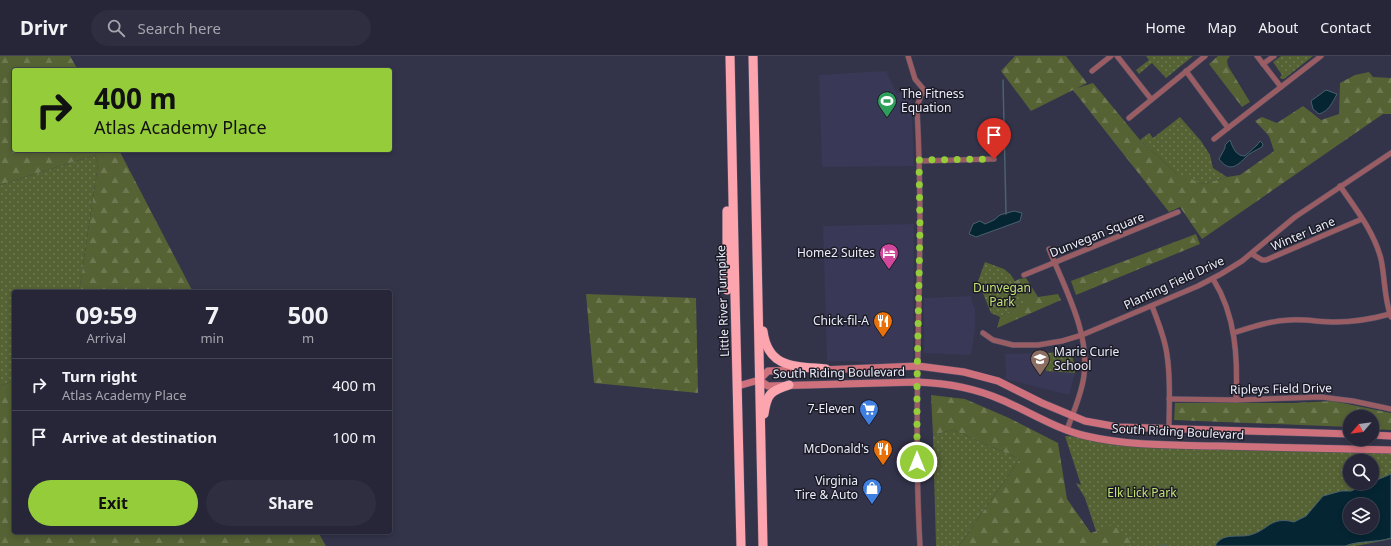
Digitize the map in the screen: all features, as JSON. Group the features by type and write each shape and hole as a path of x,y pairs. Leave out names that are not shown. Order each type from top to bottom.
{"highway":[{"name":"Little River Turnpike","path":"730,56 733,249 738,386 741,546"},
{"path":"753,56 763,546"},
{"path":"727,290 727,203 732,172"},
{"path":"757,292 764,340 771,355 779,362 789,365 826,369"},
{"path":"761,439 768,397 774,390 788,385"}],"street":[{"path":"908,56 916,79 925,91 921,95 917,107 920,228 917,382 920,546"},
{"path":"1092,71 1111,56"},
{"path":"1117,56 1151,99"},
{"path":"1129,118 1205,56"},
{"path":"1257,56 1281,87"},
{"path":"1263,64 1274,56"},
{"path":"1214,139 1321,56"},
{"path":"1186,71 1228,128"},
{"name":"Planting Field Drive","path":"983,333 993,340 1026,346 1050,344 1082,335 1152,306 1213,279 1232,268 1252,254 1295,217 1391,153"},
{"path":"919,160 994,159"},
{"path":"1233,334 1262,324 1278,321 1299,320 1344,322 1390,316 1379,253 1373,237 1340,186"},
{"name":"Dunvegan Square","path":"1024,275 1178,212"},
{"name":"Winter Lane","path":"1252,254 1262,260 1266,260 1362,219"},
{"path":"1049,249 1079,324 1085,354 1084,375 1081,390 1066,430"},
{"path":"1213,279 1224,302 1233,334 1238,370 1236,400"},
{"path":"1152,306 1161,330 1167,354 1170,379 1169,429"},
{"name":"South Riding Boulevard","path":"738,386 759,380 768,370 918,366 982,376 998,381 1042,403 1084,421 1118,427 1343,434"},
{"name":"South Riding Boulevard","path":"759,380 768,386 917,382 954,385 1002,400 1066,430 1085,436 1118,442 1145,444 1391,450"},
{"name":"Ripleys Field Drive","path":"1169,399 1236,400 1326,398 1353,401 1391,409"},
{"path":"1379,435 1391,436"}],"shaded area":[{"path":"886,71 897,94 911,85 914,166 822,167 819,75"},
{"path":"1326,90 1337,94 1328,109 1319,114 1313,109 1311,101"},
{"path":"1230,140 1235,151 1242,156 1245,156 1260,141 1263,144 1262,147 1249,155 1239,164 1229,167 1219,159 1225,145"},
{"path":"1014,211 1022,213 1020,221 976,237 969,234 973,224 980,221 985,224 994,220 1000,215"},
{"path":"914,224 913,359 910,363 875,364 852,361 827,361 823,226"},
{"path":"971,296 972,303 975,308 975,328 971,355 924,353 924,298"},
{"name":"Marie Curie School","path":"1072,352 1075,373 1069,395 1006,379 1005,354"},
{"path":"1391,474 1391,538 1345,546 1215,546 1226,537 1250,535 1275,522 1294,522 1306,516 1323,496 1341,491 1379,490 1379,479"}],"green space":[{"path":"0,56 70,56 77,68 12,68 12,152 120,152 192,290 79,290 98,165 95,155 0,185"},
{"path":"1015,56 1066,56 1087,83 1077,88 1093,83 1140,140 1176,173 1203,184 1240,175 1274,151 1269,136 1255,121 1262,117 1277,123 1303,106 1321,120 1339,114 1340,83 1355,75 1369,72 1373,77 1391,78 1391,114 1383,114 1202,239 1180,207 1169,212 1073,90 1031,111 1001,71"},
{"path":"1146,56 1193,56 1166,78 1152,63 1139,74 1136,70 1149,60"},
{"path":"1218,56 1230,56 1227,60 1228,66 1250,102 1242,107 1209,64"},
{"path":"1281,56 1313,56 1284,79 1281,79 1280,77 1282,75 1273,62"},
{"path":"1180,117 1201,141 1210,155 1213,168 1227,177 1203,184 1184,178 1176,173 1140,140 1149,133 1153,138"},
{"path":"95,155 98,165 79,290 12,290 12,382 0,386 0,185"},
{"path":"1196,234 1200,244 1076,295 1071,281"},
{"name":"Dunvegan Park","path":"985,262 1004,269 1011,275 1027,301 1000,317 991,313 978,281"},
{"path":"1026,278 1038,297 1058,294 1061,300 997,328 1000,317 1026,301 1014,282 1019,279"},
{"path":"586,294 696,298 698,393 594,383"},
{"path":"1072,352 1075,373 1046,371 1045,353"},
{"path":"12,382 12,534 319,534 326,546 0,546 0,386"},
{"path":"931,395 965,399 1009,418 1058,443 1067,499 1091,533 1113,525 1133,542 1120,546 959,546 1020,459 953,430 933,435"},
{"path":"1333,401 1376,410 1343,410 1343,427 1174,420 1175,403 1293,403"},
{"path":"1379,411 1391,413 1391,430 1379,429"},
{"path":"953,430 1020,459 959,546 936,546 933,435"},
{"name":"Elk Lick Park","path":"1065,436 1391,452 1391,539 1356,546 1101,546 1085,498 1076,483 1081,485"}],"waterway":[{"path":"1003,80 1006,214"},
{"path":"1160,546 1167,546"}],"place":[{"name":"The Fitness Equation","path":"887,118"},
{"name":"Home2 Suites","path":"889,270"},
{"name":"Chick-fil-A","path":"883,338"},
{"name":"Marie Curie School","path":"1040,376"},
{"name":"7-Eleven","path":"869,426"},
{"name":"McDonald's","path":"883,466"},
{"name":"Virginia Tire & Auto","path":"872,505"}],"route":[{"path":"917,462 920,228 919,160 994,159"}]}
